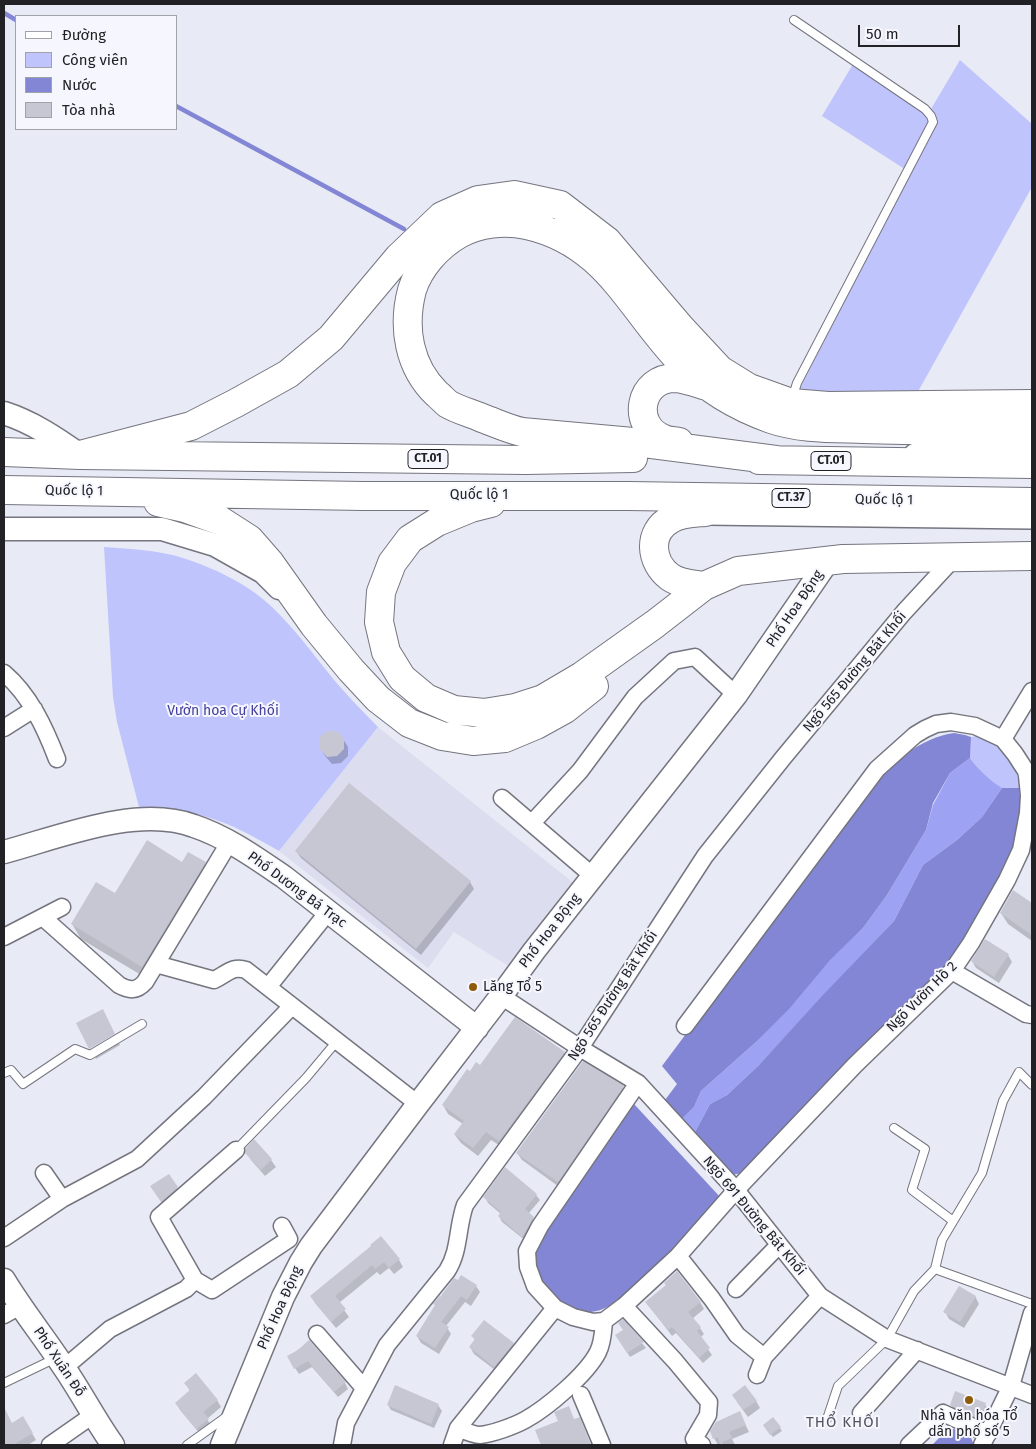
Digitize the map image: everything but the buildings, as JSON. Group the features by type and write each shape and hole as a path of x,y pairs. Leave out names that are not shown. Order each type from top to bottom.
{"highway":[{"path":"80,455 191,426 236,404 288,374 331,338 399,257 442,216 478,200 514,195 560,205 607,241 680,327 720,370 750,388 791,403 828,406 1032,404"},
{"path":"776,460 644,443 522,432 510,429 447,403 420,374 408,339 410,303 417,277 440,247 468,228 498,222 514,222 543,228 571,241 603,267 679,360 707,386 727,400 772,420 813,426 913,430 1032,430"},
{"path":"707,386 676,378 658,383 643,401 644,420 655,434 664,439 776,460"},
{"name":"CT.01","path":"4,452 80,455 526,460 625,458 886,462 953,455"},
{"path":"953,455 1032,464"},
{"name":"Quốc lộ 1","path":"4,490 364,496 628,496 954,508"},
{"path":"107,491 185,508 221,521 249,539 270,563 314,625 378,699 409,723 442,736 473,741 505,738 536,725 565,709 598,682 655,624"},
{"path":"522,496 471,508 437,522 410,539 392,563 381,592 379,622 386,652 402,678 426,698 454,710 484,713 514,708 543,699 582,676 704,586 738,571 828,561 938,563 1032,556"},
{"name":"CT.37","path":"954,508 1032,502"},
{"path":"704,586 683,583 670,577 657,560 654,550 654,539 669,520 683,514 705,512"}],"main road":[{"path":"953,455 1032,449"},
{"path":"628,496 705,512 954,508 1032,516"}],"street":[{"path":"4,413 21,418 80,455"},
{"path":"4,529 162,529 215,544 263,572 314,625"},
{"name":"Phố Hoa Động","path":"222,1445 283,1297 301,1262 317,1238 534,951 736,695 828,561"},
{"name":"Ngõ 565 Đường Bát Khối","path":"342,1445 346,1423 387,1345 452,1264 460,1217 465,1205 580,1048 705,856 904,612 938,563"},
{"path":"532,823 580,771 635,697 674,661 695,657 736,695"},
{"path":"4,673 34,709 47,732 57,759"},
{"path":"1003,739 1032,691"},
{"path":"4,728 34,709"},
{"name":"Ngõ Vườn Hồ 2","path":"604,1321 624,1306 678,1256 736,1190 872,1048 952,971 971,943 1007,880 1021,850 1028,813 1030,776 1003,739 975,726 951,722 936,724 925,729 901,746 877,769 685,1026"},
{"path":"502,798 593,876"},
{"name":"Phố Dương Bá Trạc","path":"4,852 97,826 139,819 181,822 195,826 257,858 477,1028"},
{"path":"46,921 115,982 127,989 133,990 141,987 229,843"},
{"path":"4,937 62,907"},
{"path":"268,987 328,912"},
{"path":"156,964 214,980 234,968 246,970 418,1104"},
{"path":"952,971 1026,1014 1032,1015"},
{"name":"Ngõ 691 Đường Bát Khối","path":"501,996 580,1048 638,1083 736,1190 820,1296 887,1339 1032,1395"},
{"path":"4,1238 62,1199 137,1159 204,1097 292,1006"},
{"path":"458,1428 478,1435 487,1434 524,1420 566,1388 591,1363 598,1351 602,1340 604,1321 592,1322 573,1317 554,1308 535,1286 528,1267 527,1251 540,1226 638,1083"},
{"path":"236,1150 159,1217 195,1280 212,1290 289,1239 282,1226"},
{"path":"44,1173 62,1199"},
{"path":"736,1288 779,1245"},
{"path":"678,1256 712,1299 737,1335 764,1357"},
{"name":"Phố Xuân Đỗ","path":"4,1280 12,1310 61,1363 113,1445"},
{"path":"61,1363 110,1329 186,1289 195,1280"},
{"path":"757,1375 764,1357 820,1296"},
{"path":"624,1306 675,1361 708,1402 708,1415 693,1443"},
{"path":"452,1445 458,1428 554,1308"},
{"path":"909,1445 943,1413 985,1440 1011,1386 1032,1313"},
{"path":"317,1334 364,1388"},
{"path":"861,1413 917,1350"},
{"path":"581,1395 602,1445"},
{"path":"50,1445 93,1415"}],"lane":[{"path":"791,403 797,384 933,122 925,108 794,20"},
{"path":"4,1074 10,1070 23,1084 75,1049 90,1055 142,1024"},
{"path":"236,1150 306,1078 337,1041"},
{"path":"827,1419 838,1386 887,1339 914,1291 934,1269 942,1240 982,1173 1003,1101 1019,1072 1032,1085"},
{"path":"894,1128 925,1148 912,1190 953,1221"},
{"path":"934,1269 1032,1304"},
{"path":"4,1383 61,1363"},
{"path":"187,1445 237,1410"}],"shaded area":[{"path":"378,727 575,884 510,967 454,932 428,968 279,851"},
{"path":"970,758 993,782 1002,788 982,817 957,840 923,865 894,921 758,1066 727,1095 710,1104 694,1134 682,1119 694,1107 701,1091 755,1043 830,959 863,928 887,895 926,830 933,805 950,773"}],"green space":[{"path":"856,59 931,109 960,60 1032,124 1032,187 915,397 796,396 911,173 822,116"},
{"name":"Vườn hoa Cự Khối","path":"104,547 173,555 218,572 252,591 289,624 334,680 378,727 279,851 245,832 196,814 179,811 140,811 117,722 113,697"},
{"path":"979,736 994,744 1007,756 1018,779 1019,788 1006,789 997,786 984,775 970,758 971,737"}],"water":[{"path":"954,733 971,737 970,758 950,773 933,803 926,830 887,895 863,928 830,960 789,1009 755,1043 701,1091 694,1107 682,1119 665,1100 677,1084 662,1066 874,782 910,751 931,739"},
{"path":"1002,788 1019,788 1021,805 1019,841 992,897 941,975 742,1173 732,1175 694,1134 710,1104 727,1095 758,1066 894,921 923,865 957,840 982,817"},
{"path":"634,1104 721,1198 650,1276 622,1298 603,1309 591,1312 578,1311 566,1306 543,1284 535,1262 536,1245 546,1225"},
{"path":"954,1429 971,1438 974,1445 932,1445 947,1430"}],"waterway":[{"path":"4,13 15,19"},
{"path":"178,107 404,229"}],"place":[{"name":"Lăng Tổ 5","path":"473,987"},
{"name":"Nhà văn hóa Tổ dấn phố số 5","path":"969,1400"}],"district":[{"name":"THỔ KHỐI","path":"843,1423"}]}
